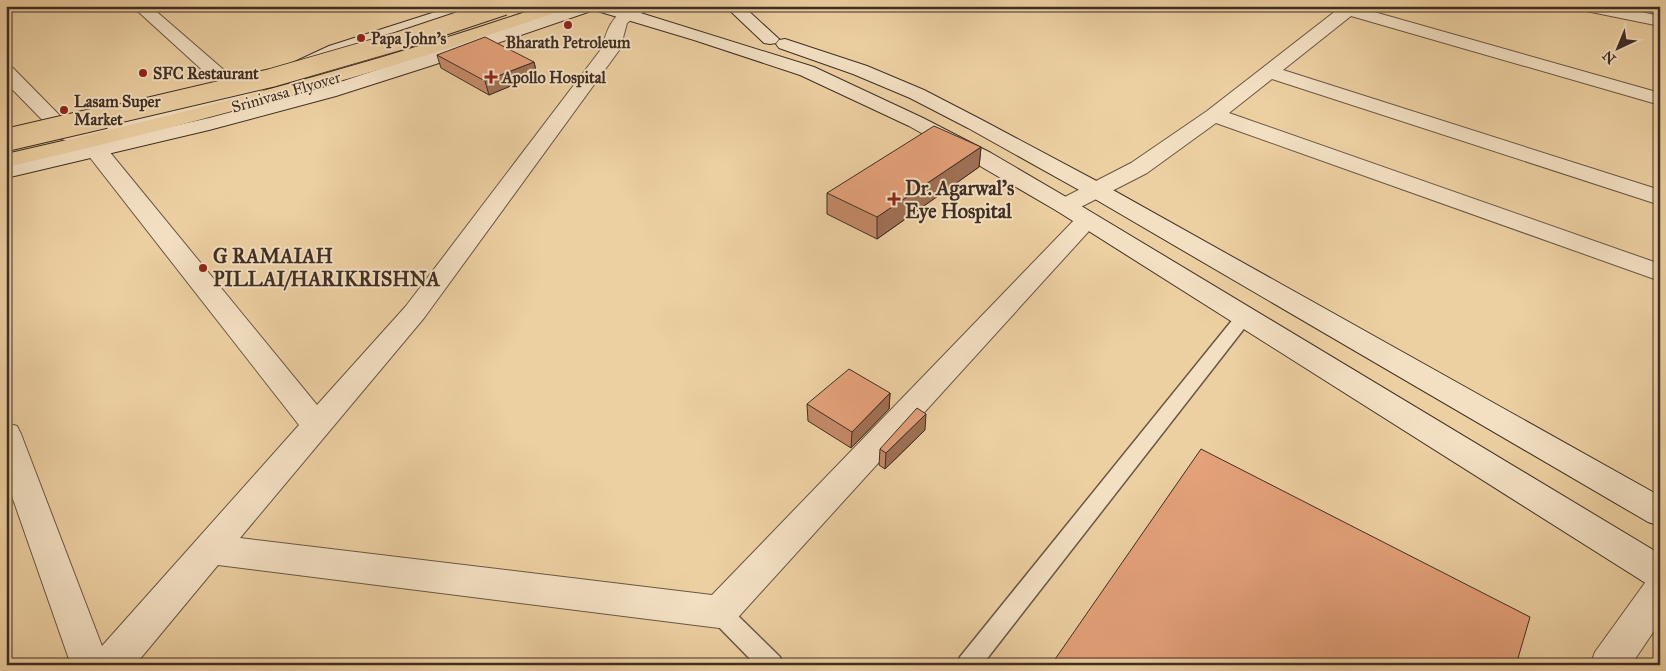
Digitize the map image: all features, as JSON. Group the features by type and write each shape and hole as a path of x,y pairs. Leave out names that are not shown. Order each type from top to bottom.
{"main road":[{"name":"Srinivasa Flyover","path":"6,140 271,78 399,41 504,6"},
{"name":"Srinivasa Flyover","path":"6,161 127,134 280,95 484,33 560,6"}],"street":[{"path":"140,6 240,94"},
{"path":"6,149 240,94 335,50 472,6"},
{"path":"6,171 328,92 423,63 588,6"},
{"path":"599,6 634,11 700,36 807,71 916,122 983,158 1083,205 1660,512"},
{"path":"664,6 770,39 860,70 917,94 1083,205 1244,317 1660,573"},
{"path":"733,6 770,39"},
{"path":"1586,6 1660,21"},
{"path":"209,549 718,612 1083,205 1140,168 1214,115 1351,8 1660,99"},
{"path":"110,665 415,312 611,49 618,22 634,11"},
{"path":"6,72 68,135"},
{"path":"1269,72 1660,198"},
{"path":"1214,115 1660,273"},
{"path":"96,150 316,425"},
{"path":"6,434 90,665"},
{"path":"1609,665 1660,591"}],"lane":[{"path":"968,665 1244,317"},
{"path":"718,612 772,665"}],"building":[{"path":"485,37 534,62 485,81 437,55"},
{"path":"934,126 981,147 877,217 827,193"},
{"path":"849,369 890,393 852,432 807,404"},
{"path":"917,408 926,414 886,453 880,449"},
{"path":"1201,449 1530,617 1516,665 1051,665"}],"place":[{"name":"Bharath Petroleum","path":"568,25"},
{"name":"Papa John's","path":"361,38"},
{"name":"SFC Restaurant","path":"143,73"},
{"name":"Apollo Hospital","path":"491,77"},
{"name":"Lasam Super Market","path":"64,110"},
{"name":"Dr. Agarwal's Eye Hospital","path":"894,199"},
{"name":"G RAMAIAH PILLAI/HARIKRISHNA","path":"203,268"}]}
